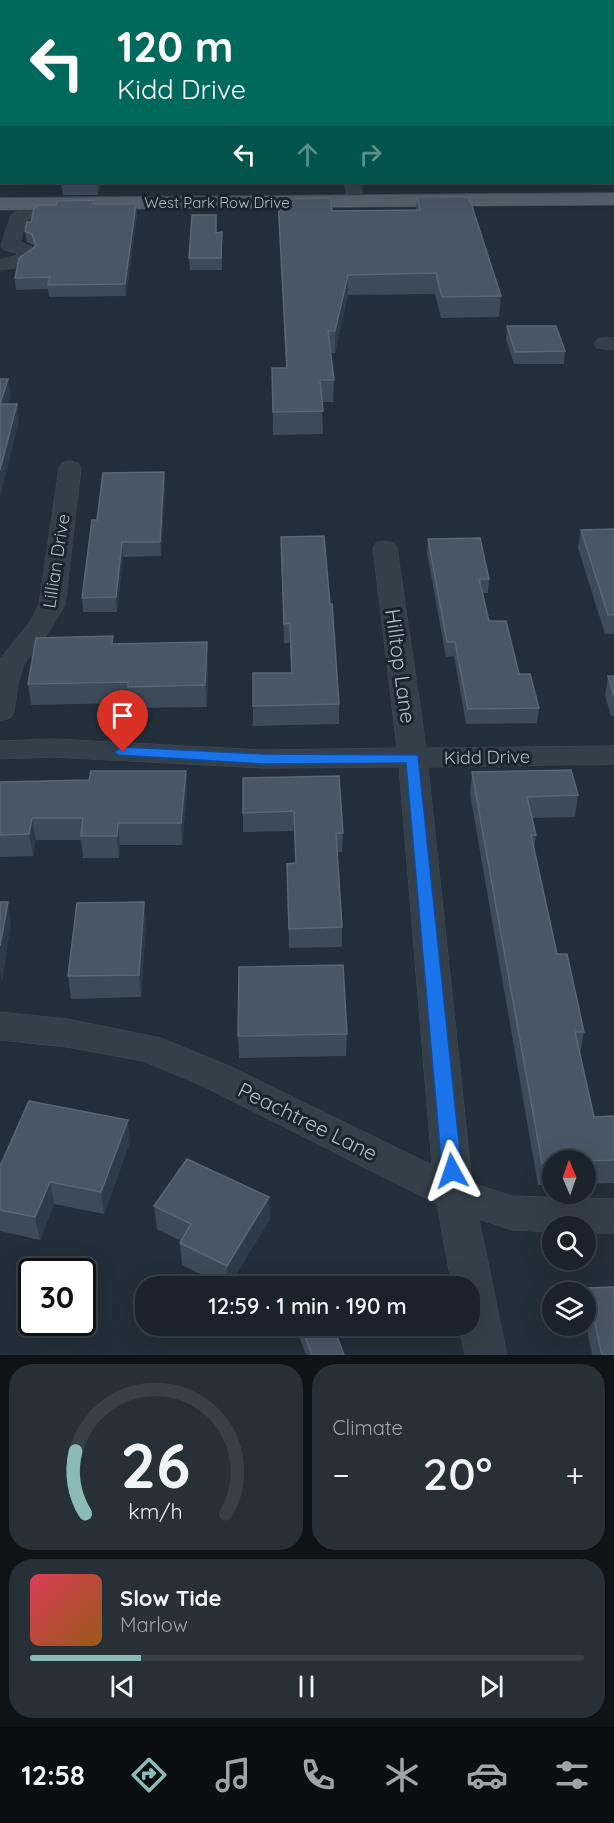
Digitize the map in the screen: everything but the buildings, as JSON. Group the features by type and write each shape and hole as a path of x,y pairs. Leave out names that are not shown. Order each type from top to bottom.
{"main road":[{"name":"West Park Row Drive","path":"6,214 48,204 354,191 614,199"}],"street":[{"path":"0,265 16,263 26,257 25,250 3,244 6,214"},
{"name":"Lillian Drive","path":"0,712 6,677 12,660 44,623 52,605 70,468"},
{"name":"Hilltop Lane","path":"385,548 413,758 454,1194 486,1355"},
{"name":"Kidd Drive","path":"0,750 53,748 263,759 614,755"},
{"name":"Peachtree Lane","path":"0,1026 67,1033 148,1048 216,1076 454,1194 512,1213 614,1216"}],"route":[{"path":"123,752 263,759 413,758 452,1171"}]}
